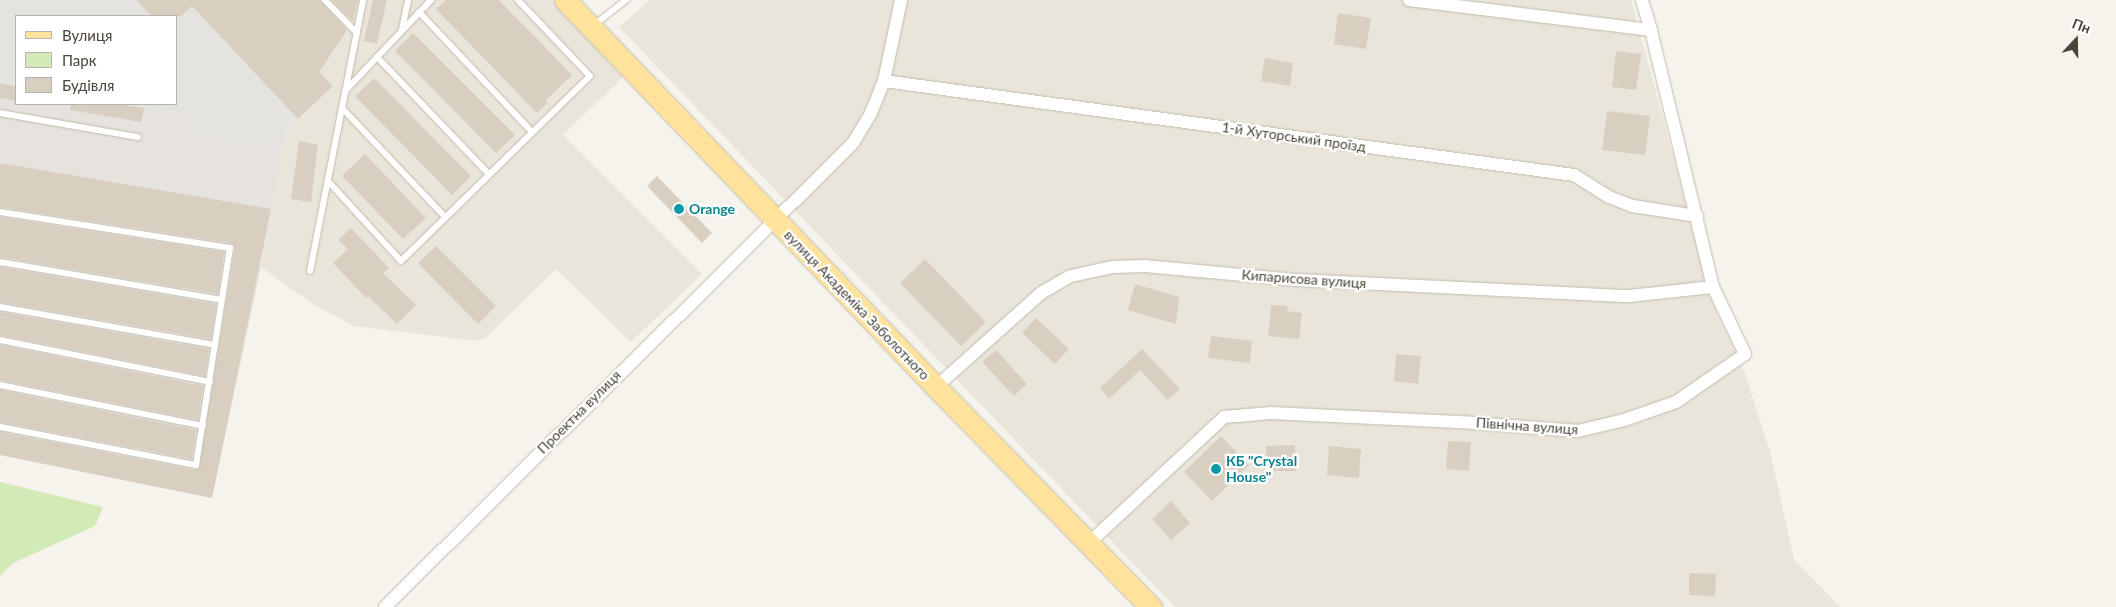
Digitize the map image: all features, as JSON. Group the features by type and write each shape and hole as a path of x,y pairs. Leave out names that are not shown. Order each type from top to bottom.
{"main road":[{"name":"вулиця Академіка Заболотного","path":"565,0 936,387 1151,607"}],"street":[{"name":"Проектна вулиця","path":"385,607 853,143 871,113 884,81 901,0"},
{"path":"1409,0 1651,30"},
{"name":"Північна вулиця","path":"1089,542 1224,417 1246,413 1280,413 1473,423 1578,432 1624,420 1676,402 1746,354 1712,287 1697,216 1642,0"},
{"name":"1-й Хуторський проїзд","path":"884,81 1574,175 1609,197 1633,206 1697,216"},
{"name":"Кипарисова вулиця","path":"936,387 1041,293 1071,276 1113,267 1145,266 1297,280 1629,296 1712,287"}],"lane":[{"path":"325,0 357,33"},
{"path":"310,271 363,0"},
{"path":"402,30 408,0"},
{"path":"346,91 431,0"},
{"path":"328,181 401,261 590,76 518,0"},
{"path":"591,28 626,0"},
{"path":"419,12 532,132"},
{"path":"377,57 489,174"},
{"path":"342,108 445,217"},
{"path":"0,113 138,137"},
{"path":"0,212 230,248 196,466 0,428"},
{"path":"0,262 222,300"},
{"path":"0,307 215,346"},
{"path":"0,340 210,382"},
{"path":"0,385 203,426"}],"shaded area":[{"path":"0,0 251,0 333,86 286,131 283,149 189,133 191,115 131,105 178,105 178,15 15,15 15,85 0,82"},
{"path":"251,0 552,0 623,77 563,135 702,274 631,342 556,269 487,337 476,341 354,326 314,305 261,267 286,132 333,86"},
{"path":"650,0 1631,0 1713,304 1744,371 1770,452 1794,559 1840,607 1175,607 619,27"},
{"path":"0,82 15,85 15,105 131,105 191,115 189,133 283,149 261,267 212,498 0,455"}],"green space":[{"path":"0,482 103,507 95,526 13,563 0,576"}],"building":[{"path":"136,0 320,0 347,30 319,72 333,86 298,119 192,6 181,16 150,15"},
{"path":"332,0 358,0 353,21"},
{"path":"373,0 387,0 377,44 364,41"},
{"path":"446,0 499,0 572,75 546,100 548,102 537,113 436,9"},
{"path":"1338,13 1371,18 1366,49 1334,44"},
{"path":"413,33 515,135 496,153 395,51"},
{"path":"1616,51 1641,54 1636,90 1612,87"},
{"path":"1265,58 1293,63 1290,86 1261,81"},
{"path":"374,78 471,176 452,195 355,96"},
{"path":"0,83 15,86 15,101 0,98"},
{"path":"71,105 124,105 144,108 141,122 70,110"},
{"path":"1607,111 1650,116 1645,155 1602,150"},
{"path":"299,141 318,145 311,202 291,199"},
{"path":"365,154 426,218 403,239 342,176"},
{"path":"0,163 271,209 212,498 0,455 0,432 195,470 199,469 235,248 231,243 0,207"},
{"name":"Orange","path":"657,176 712,233 702,243 647,186"},
{"path":"0,217 224,252 218,294 0,257"},
{"path":"351,228 389,268 383,273 416,305 397,324 368,296 366,298 333,263 348,249 338,240"},
{"path":"436,246 496,306 478,324 418,263"},
{"path":"925,259 986,322 961,346 900,283"},
{"path":"0,267 216,304 211,339 0,302"},
{"path":"1135,284 1179,297 1176,324 1128,310"},
{"path":"1271,305 1288,306 1287,311 1302,313 1299,339 1268,336"},
{"path":"0,312 209,349 205,376 0,335"},
{"path":"1036,318 1069,349 1055,364 1022,333"},
{"path":"1211,336 1252,341 1250,363 1208,358"},
{"path":"0,345 203,386 198,420 0,380"},
{"path":"1142,349 1180,389 1168,400 1140,370 1109,399 1100,388"},
{"path":"996,350 1027,384 1014,396 982,362"},
{"path":"1396,354 1421,356 1418,384 1394,381"},
{"path":"0,390 196,430 192,459 0,422"},
{"name":"КБ \"Crystal House\"","path":"1221,436 1249,465 1212,501 1184,472"},
{"path":"1448,441 1471,442 1469,471 1446,469"},
{"path":"1295,445 1296,471 1267,471 1266,446"},
{"path":"1329,446 1361,449 1359,478 1327,475"},
{"path":"1171,501 1190,523 1171,540 1152,519"},
{"path":"1689,573 1716,574 1715,596 1689,595"}],"place":[{"name":"Orange","path":"679,209"},
{"name":"КБ \"Crystal House\"","path":"1216,469"}]}
